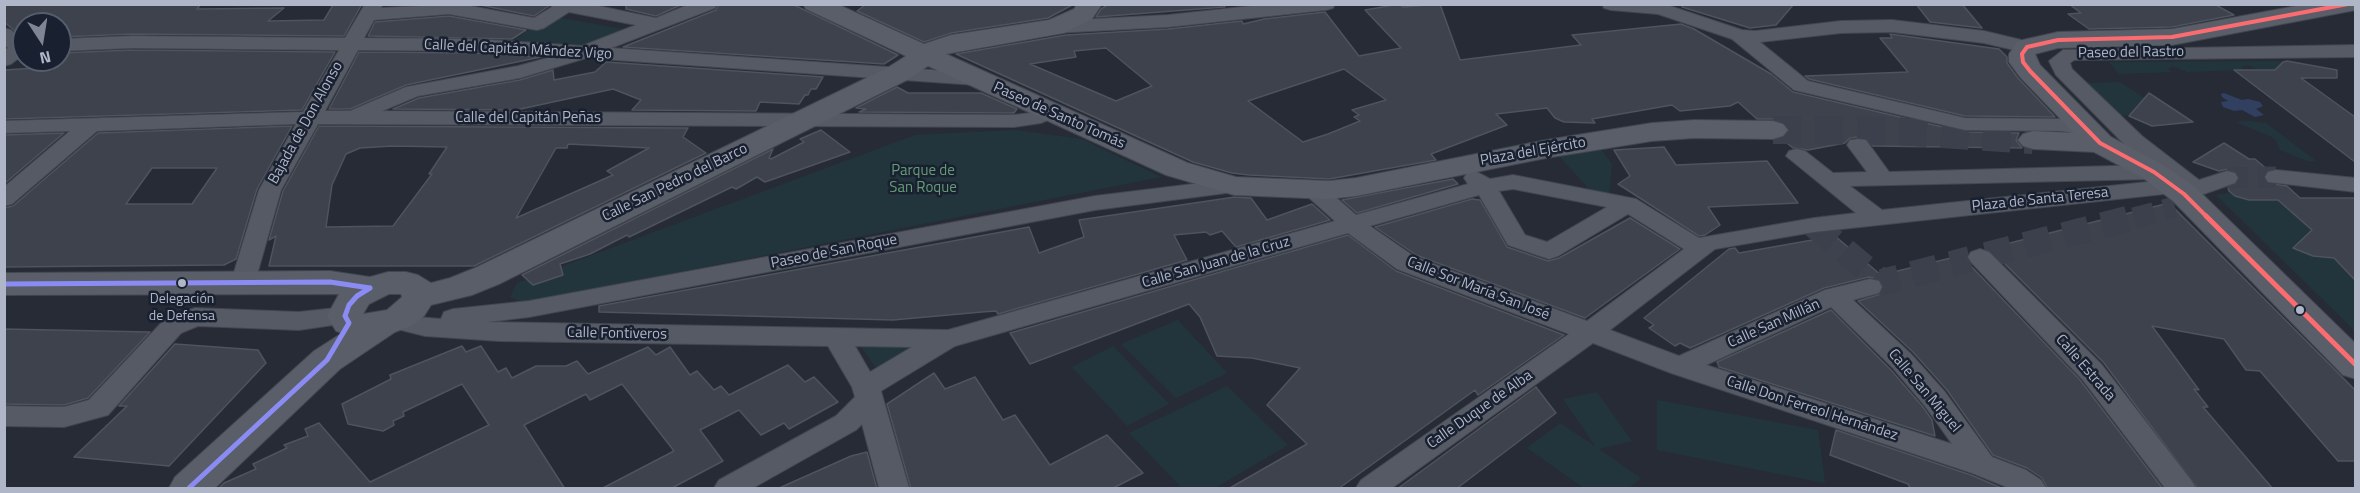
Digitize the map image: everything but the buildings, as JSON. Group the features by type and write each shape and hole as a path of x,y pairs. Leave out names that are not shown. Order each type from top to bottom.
{"street":[{"path":"352,116 413,91 531,69 587,52 708,4"},
{"name":"Paseo de Santo Tomás","path":"815,4 1177,169 1234,186 1314,191 1356,187 1452,167"},
{"name":"Calle San Pedro del Barco","path":"379,316 487,276 897,74 924,54 951,43 1055,27 1083,14 1090,4"},
{"path":"1055,27 1168,21 1284,6 1326,4"},
{"path":"1611,4 1660,9 1739,35 1755,37 1841,27 1892,26 1976,36 2027,47 2058,40 2147,38 2188,34 2351,4"},
{"path":"371,10 452,6 537,24 562,5 658,24"},
{"name":"Bajada de Don Alonso","path":"243,282 270,189 371,10"},
{"path":"4,34 12,50"},
{"path":"1739,35 1801,86 1919,111 1965,124 2062,125 2095,137 2154,172 2184,196 2355,366"},
{"name":"Calle del Capitán Méndez Vigo","path":"72,44 132,42 475,45 976,79"},
{"path":"2027,47 2022,54 2023,62 2095,137"},
{"name":"Paseo del Rastro","path":"2184,196 2134,141 2063,70 2059,61 2070,54 2355,51"},
{"name":"Calle del Capitán Peñas","path":"4,127 352,116 1014,121 1034,119 1050,112"},
{"path":"4,199 93,123"},
{"name":"Plaza del Ejército","path":"1452,167 1652,132 1694,129 1773,130"},
{"path":"2032,140 2095,137"},
{"path":"1858,145 1882,178"},
{"path":"1797,156 1877,218"},
{"name":"Plaza del Ejército","path":"1452,167 1485,186 1516,240 1549,251 1628,204"},
{"name":"Plaza de Santa Teresa","path":"1827,180 2154,172"},
{"path":"2276,177 2355,185"},
{"path":"2184,196 2227,178"},
{"name":"Plaza del Ejército","path":"1485,186 1513,182 1628,204 1700,249"},
{"name":"Paseo de San Roque","path":"440,329 447,319 529,309 1095,203 1234,186"},
{"name":"Calle San Juan de la Cruz","path":"836,338 948,339 1485,186"},
{"name":"Plaza de Santa Teresa","path":"1700,249 1708,243 1814,225 1877,218 2166,187 2184,196"},
{"name":"Calle Sor María San José","path":"1314,191 1352,224 1406,263 1590,332"},
{"name":"Calle Duque de Alba","path":"1371,489 1590,332 1700,249"},
{"name":"Calle Estrada","path":"1979,257 2092,372 2181,489"},
{"path":"4,284 330,282 370,288"},
{"path":"189,489 327,360 379,316 417,288 406,283 388,283 370,288 357,296 349,305 379,316"},
{"name":"Calle San Millán","path":"1680,366 1834,296 1870,287"},
{"name":"Calle San Miguel","path":"1834,296 1902,361 1935,399 1982,465"},
{"path":"4,416 64,417 98,408 172,327 195,318 299,321 379,316"},
{"name":"Calle Fontiveros","path":"379,316 440,329 836,338"},
{"name":"Calle Don Ferreol Hernández","path":"1590,332 1680,366 1982,465 2016,478 2031,489"},
{"path":"836,338 868,393 894,489"},
{"name":"Calle San Juan de la Cruz","path":"729,489 846,423 868,393 948,339"}],"green space":[{"path":"550,16 629,30 586,47 511,42"},
{"path":"2109,62 2283,62 2282,66 2285,70 2259,70 2247,65 2241,67 2245,70 2187,72 2173,66 2168,69 2172,72 2119,74"},
{"path":"2081,80 2092,83 2120,82 2159,107 2132,116 2118,115"},
{"path":"2235,122 2266,123 2316,161 2307,161 2280,150 2276,140 2268,135"},
{"name":"Parque de San Roque","path":"1015,130 1082,139 1161,177 523,303 510,297 517,283 915,135"},
{"path":"1601,149 1612,164 1609,194 1590,190 1560,157"},
{"path":"2230,193 2249,200 2278,200 2308,226 2322,244 2297,249 2313,256 2334,258 2355,280 2355,331 2216,195"},
{"path":"1178,320 1227,373 1176,398 1121,344"},
{"path":"860,345 926,346 878,371"},
{"path":"1113,346 1169,404 1127,426 1072,367"},
{"path":"1227,386 1288,445 1215,488 1182,488 1129,433"},
{"path":"1597,392 1632,441 1599,449 1641,478 1629,488 1584,488 1527,448 1560,423 1596,447 1563,399"},
{"path":"1657,400 1818,430 1825,483 1657,450"}],"water":[{"path":"2221,94 2242,100 2260,102 2263,106 2256,109 2264,115 2255,117 2242,110 2234,111 2223,107 2221,102 2228,101 2222,97"}],"tunnel":[{"path":"1773,130 1894,131 2033,140"},
{"path":"2227,178 2276,177"},
{"path":"2134,218 2175,207"},
{"path":"1986,255 2139,216"},
{"path":"1814,225 1882,282 1970,259"}],"transit line":[{"path":"2348,4 2172,37 2058,40 2027,47 2022,54 2023,62 2030,71 2100,143 2154,172 2184,194 2356,365"},
{"path":"4,284 330,282 370,288"},
{"path":"189,488 327,360 349,323 345,316 349,305 357,296 370,288"}],"place":[{"name":"Delegación de Defensa","path":"182,283"}]}
